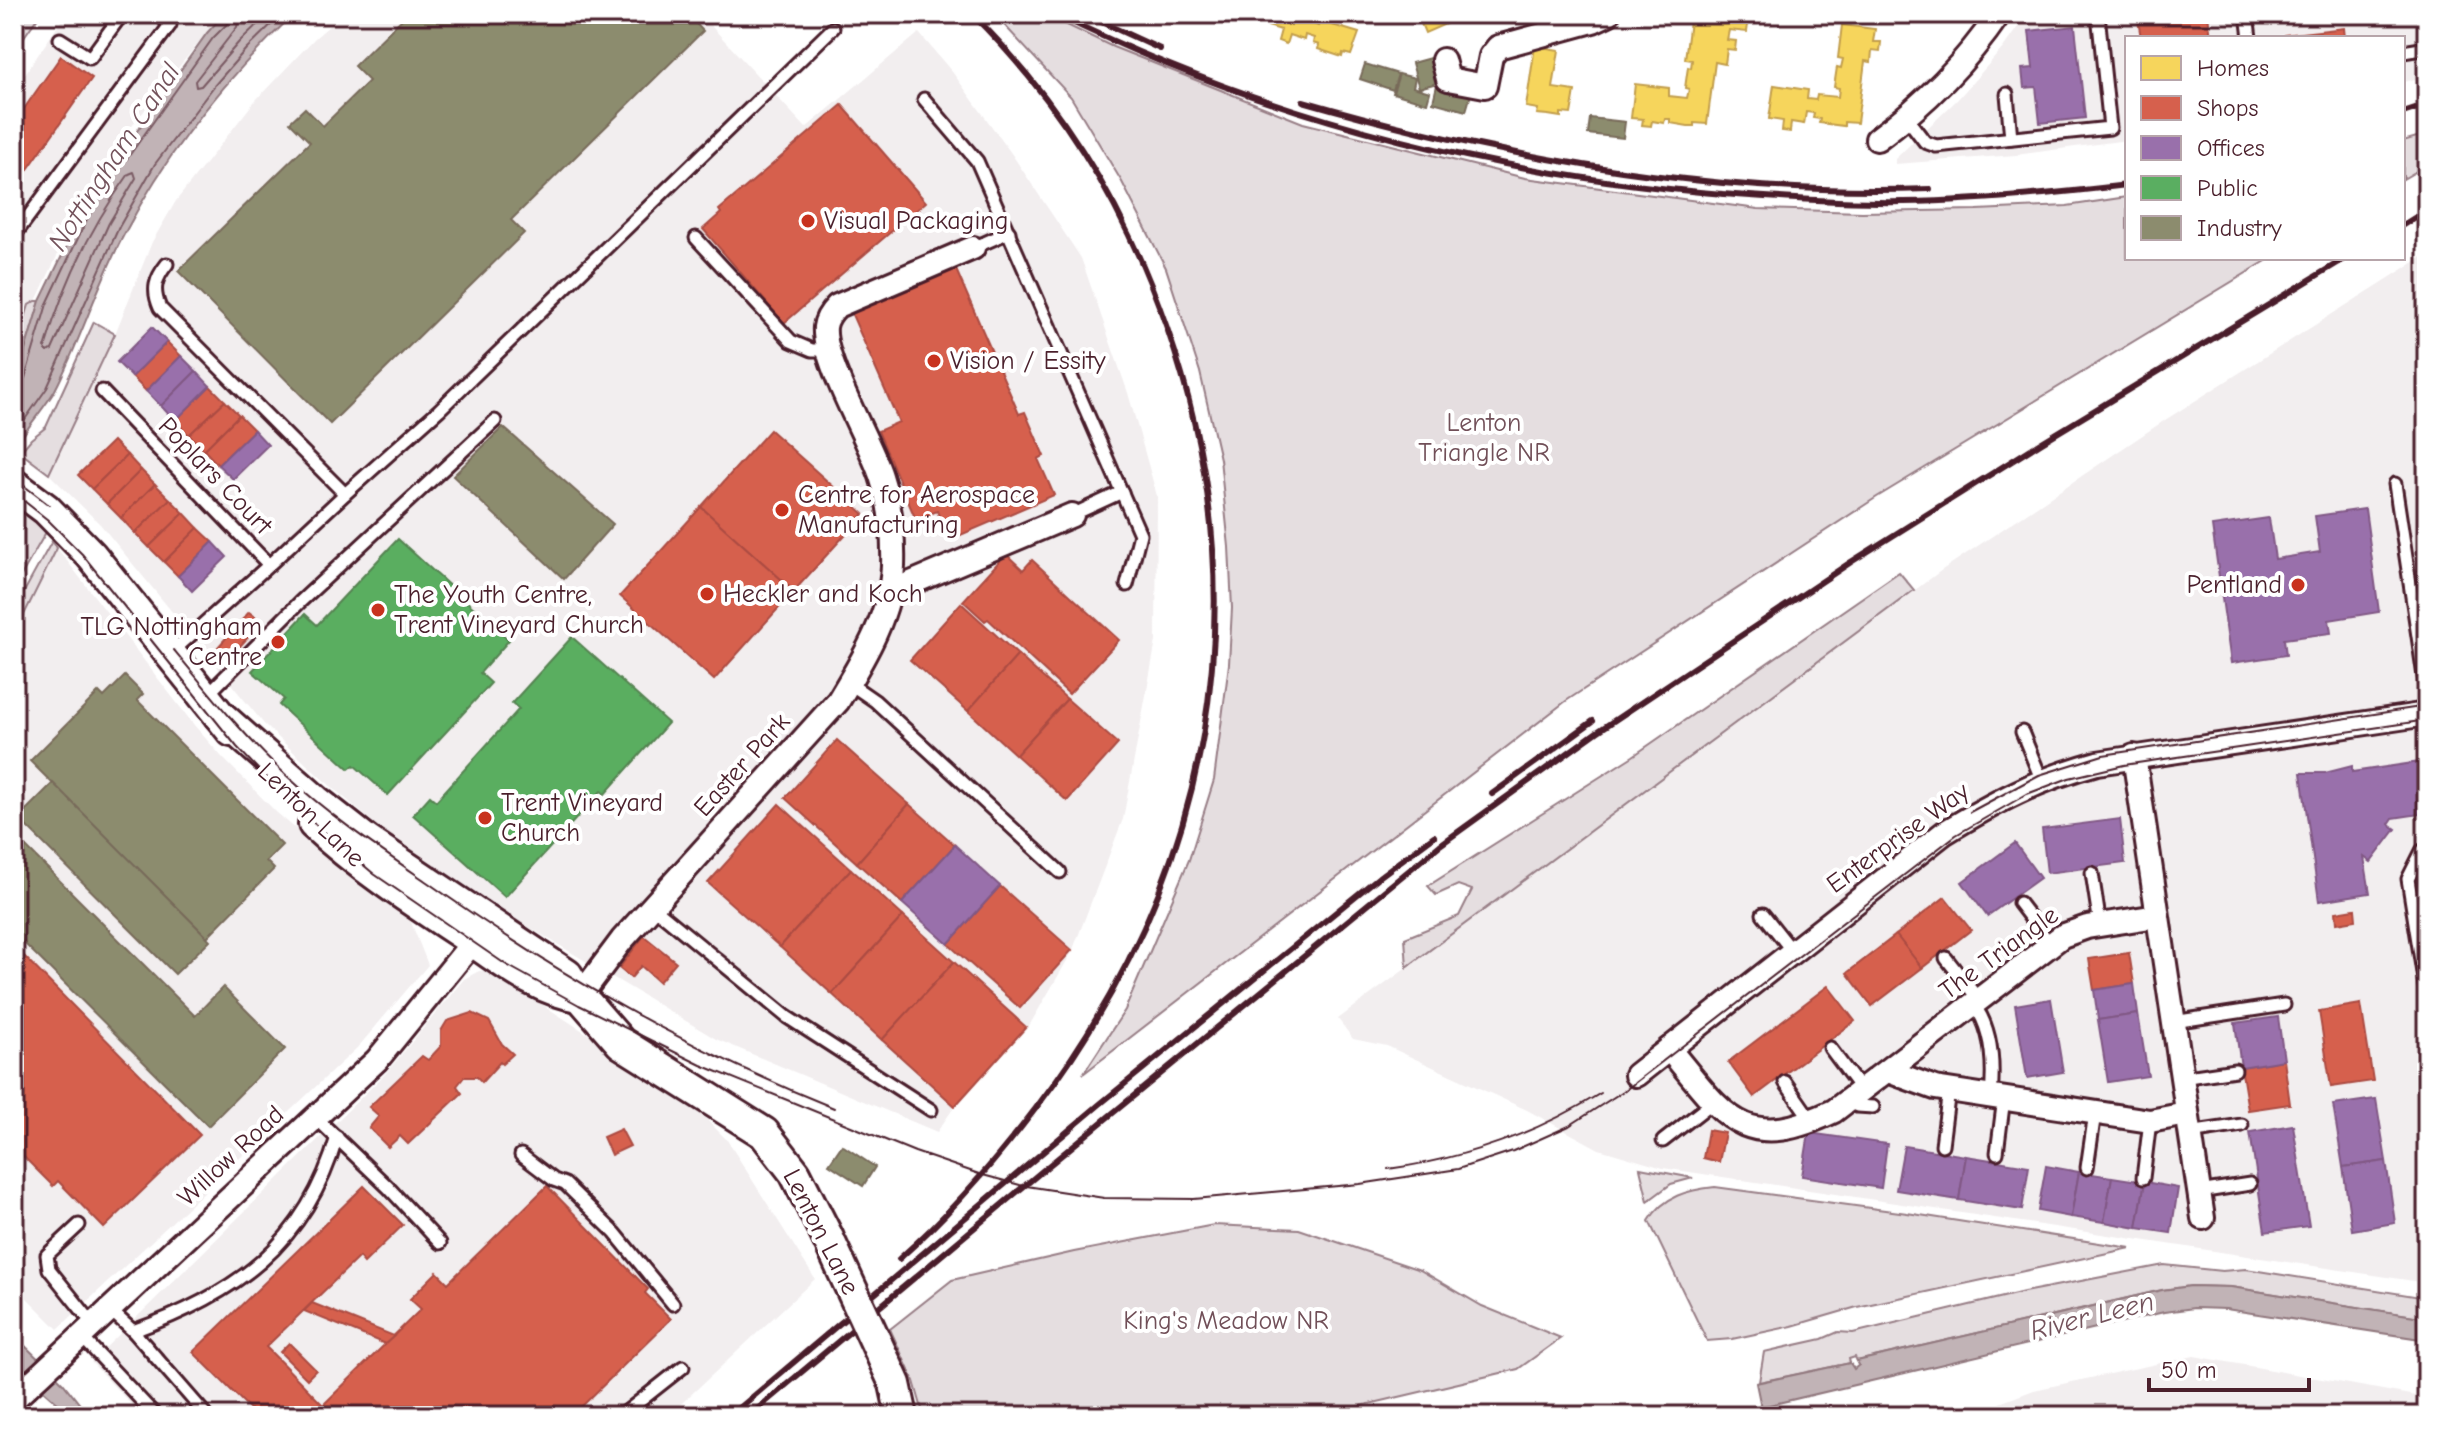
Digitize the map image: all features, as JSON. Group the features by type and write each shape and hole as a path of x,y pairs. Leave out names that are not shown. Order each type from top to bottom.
{"street":[{"path":"1443,60 1448,79 1485,86 1491,56 1498,47 1608,14"},
{"path":"1877,139 1906,117 1957,69 1999,14"},
{"name":"Easter Park","path":"580,996 603,962 838,701 877,629 890,592 893,568 887,496 829,350 825,329 830,314 837,306 973,248"},
{"name":"Lenton Lane","path":"21,490 62,524 91,555 281,792 319,828 366,867 532,980 563,994 580,996"},
{"path":"890,592 1072,515"},
{"name":"Lenton Lane","path":"212,706 316,801 367,841 567,975 580,996 621,1043 764,1133 795,1173 827,1236 895,1384 902,1416"},
{"name":"Enterprise Way","path":"1636,1075 1944,833 1999,799 2097,763 2427,714"},
{"path":"2134,756 2203,1218"},
{"path":"463,907 473,942"},
{"name":"The Triangle","path":"1669,1049 1729,1118 1750,1127 1779,1130 1813,1121 1860,1100 1888,1071 2068,933 2157,916"},
{"name":"Willow Road","path":"16,1397 377,1060 473,942"},
{"path":"1888,1071 1935,1088 2150,1121 2188,1123"}],"lane":[{"path":"60,39 90,58 122,14"},
{"path":"14,236 170,25 159,14"},
{"path":"1906,117 1925,142 1936,146 2110,128 2098,14"},
{"path":"2247,14 2250,36"},
{"path":"269,565 439,410 833,28"},
{"path":"2405,52 2427,48"},
{"path":"2007,94 2011,138"},
{"path":"924,99 977,161 1140,534 1127,585"},
{"path":"973,248 1009,232"},
{"path":"696,238 791,341 812,350 829,350"},
{"path":"167,264 157,276 154,286 160,308 345,494"},
{"name":"Poplars Court","path":"102,391 269,565 169,654"},
{"path":"212,706 300,602 495,421"},
{"path":"2395,484 2427,696"},
{"path":"1072,515 1122,492"},
{"path":"849,683 875,701 1060,872"},
{"path":"2022,732 2042,781"},
{"path":"2427,850 2422,851 2408,879 2427,998"},
{"path":"2092,873 2100,925"},
{"path":"2019,903 2051,945"},
{"path":"652,906 787,1017 931,1110"},
{"path":"1763,914 1793,952"},
{"path":"1946,958 1976,1002 1988,1034 1998,1097 1997,1153"},
{"path":"2173,1022 2284,1005"},
{"path":"1830,1048 1860,1100"},
{"path":"2181,1078 2235,1070"},
{"path":"1785,1082 1813,1121"},
{"path":"1942,1145 1949,1090"},
{"path":"1663,1141 1713,1102"},
{"path":"2087,1168 2095,1113"},
{"path":"314,1117 388,1187 440,1243"},
{"path":"2143,1178 2150,1121"},
{"path":"2188,1123 2242,1125"},
{"path":"94,1323 133,1331 169,1318 233,1285 264,1260 286,1236 328,1166 337,1137"},
{"path":"521,1155 554,1180 565,1184 615,1233 673,1304"},
{"path":"2199,1192 2250,1184"},
{"path":"79,1225 47,1255 49,1269 94,1323 156,1416"},
{"path":"133,1331 207,1416"},
{"path":"621,1416 683,1367"}],"shaded area":[{"path":"66,14 221,14 129,130 82,203 36,301 29,305 14,353 14,90"},
{"path":"343,14 700,14 806,128 919,33 953,73 1011,153 1081,258 1128,393 1157,496 1156,641 1123,819 1072,952 1029,1026 955,1106 937,1132 716,1039 507,914 388,835 264,724 100,524 49,474 115,334 152,242 176,201 254,102 315,38"},
{"path":"2027,14 2427,14 2427,76 2405,82 2405,36 2125,36 2125,140 2016,155 1895,164 1895,159 1957,100 2003,48"},
{"path":"2427,254 2427,1283 1663,1168 1599,1149 1527,1110 1387,1046 1353,1039 1338,1019 1942,570 2165,420"},
{"path":"57,548 221,756 276,812 354,879 411,922 428,965 359,1046 58,1329 14,1285 14,637"},
{"path":"479,971 490,971 681,1094 727,1140 815,1279 668,1416 142,1416 91,1362 386,1073 464,979"},
{"path":"2194,1356 2427,1398 2427,1416 1965,1416 2034,1390"}],"green space":[{"path":"14,14 40,14 14,51"},
{"name":"Lenton Triangle NR","path":"994,14 1044,14 1113,47 1303,123 1525,178 1758,209 1862,212 1977,210 2067,206 2125,197 2125,260 2268,260 1877,497 1566,701 1083,1074 1125,1010 1189,860 1214,780 1229,664 1232,608 1220,459 1200,372 1166,268 1122,182 1071,97"},
{"path":"2427,134 2427,165 2405,178 2405,140"},
{"path":"40,301 14,387 14,353 29,305"},
{"path":"94,322 115,334 49,474 20,452 46,427"},
{"path":"14,504 39,522 46,532 14,588"},
{"path":"52,541 57,548 14,635 14,610"},
{"path":"1899,572 1914,590 1407,967 1405,938 1459,916 1472,890 1458,885 1436,895 1428,886 1633,756"},
{"path":"1640,1168 1693,1178 1671,1184 1648,1201"},
{"path":"1715,1187 2131,1248 1857,1307 1792,1326 1707,1341 1649,1221 1669,1200 1695,1190"},
{"name":"King's Meadow NR","path":"1214,1225 1299,1229 1420,1270 1482,1306 1561,1338 1518,1369 1318,1416 924,1416 914,1381 890,1329 952,1280"},
{"path":"2164,1265 2222,1271 2246,1269 2427,1298 2427,1318 2231,1287 2191,1286 2162,1290 1857,1361 1855,1357 1849,1359 1850,1363 1759,1382 1764,1352 1822,1339 1838,1332 1853,1333 2024,1292"}],"water":[{"path":"224,14 294,14 223,88 162,170 117,249 55,390 14,451 14,387 40,301 92,194 207,33"},
{"name":"River Leen","path":"2191,1286 2231,1287 2427,1318 2427,1340 2226,1309 2194,1308 2164,1312 1761,1407 1756,1383 1850,1363 1854,1369 1859,1365 1857,1361 2162,1290"},
{"path":"14,1335 63,1383 89,1416 72,1416 14,1364"}],"building: Homes":[{"path":"1250,14 1313,14 1310,23 1318,26 1319,21 1359,33 1351,55 1343,53 1342,57 1318,49 1319,45 1313,43 1314,38 1305,35 1304,40 1289,35 1286,44 1278,41 1281,30 1268,26 1270,20"},
{"path":"1417,14 1468,14 1425,33"},
{"path":"1710,14 1758,14 1757,18 1749,17 1747,32 1729,30 1727,40 1736,41 1735,50 1727,49 1725,64 1715,62 1707,124 1688,126 1665,119 1664,123 1652,121 1651,126 1642,125 1643,119 1631,118 1635,84 1669,88 1669,96 1687,98 1689,89 1685,88 1692,60 1685,59 1690,21 1709,23"},
{"path":"1842,25 1875,29 1873,42 1881,42 1880,51 1872,50 1871,62 1865,61 1857,123 1844,122 1844,126 1819,123 1820,119 1813,118 1814,113 1806,112 1804,124 1791,122 1790,132 1782,131 1783,121 1769,119 1774,85 1808,90 1807,99 1816,100 1817,95 1838,97 1839,88 1834,87 1837,67 1841,68 1843,59 1838,58"},
{"path":"1535,46 1559,50 1553,88 1575,91 1571,114 1561,113 1561,117 1537,114 1538,109 1526,107"}],"building: Shops":[{"path":"2137,14 2208,14 2211,36 2141,36"},
{"path":"2344,28 2345,36 2285,36"},
{"path":"61,56 92,78 14,189 14,123"},
{"name":"Visual Packaging","path":"842,105 926,202 784,323 703,229 721,213 719,210"},
{"name":"Vision / Essity","path":"954,265 1019,414 1025,412 1044,456 1038,459 1054,495 949,540 937,511 916,520 878,431 899,422 850,310"},
{"path":"167,342 181,356 146,391 132,377"},
{"path":"210,386 225,401 189,435 175,421"},
{"path":"225,401 239,415 204,450 189,435"},
{"path":"239,415 254,430 218,465 204,450"},
{"name":"Centre for Aerospace Manufacturing","path":"770,430 864,514 794,591 701,507"},
{"path":"113,441 127,455 92,489 78,475"},
{"path":"127,455 141,470 107,504 92,489"},
{"path":"141,470 155,484 121,518 107,504"},
{"path":"155,484 170,499 135,533 121,518"},
{"path":"170,499 184,513 149,547 135,533"},
{"name":"Heckler and Koch","path":"701,507 794,591 714,680 620,596"},
{"path":"184,513 198,528 164,562 149,547"},
{"path":"198,528 213,542 178,576 164,562"},
{"path":"1006,554 1023,570 1032,560 1119,640 1069,694 988,619 985,621 963,601"},
{"path":"961,603 1018,655 968,711 910,660"},
{"path":"249,612 258,619 248,630 252,633 230,657 218,647"},
{"path":"1018,655 1067,699 1016,755 968,711"},
{"path":"1067,699 1118,744 1067,801 1016,755"},
{"path":"837,740 909,804 857,863 785,798"},
{"path":"779,804 851,869 780,947 708,883"},
{"path":"909,804 955,845 902,903 857,863"},
{"path":"851,869 903,916 832,994 780,947"},
{"path":"1000,886 1072,950 1020,1008 948,944"},
{"path":"1945,897 1971,930 1922,968 1896,935"},
{"path":"2355,909 2356,920 2337,923 2336,912"},
{"path":"903,916 954,962 882,1040 832,994"},
{"path":"1896,935 1922,968 1872,1006 1847,973"},
{"path":"644,936 676,962 659,982 641,966 631,978 619,968"},
{"path":"14,946 200,1135 104,1228 58,1181 53,1186 14,1147"},
{"path":"2129,953 2134,984 2094,990 2089,959"},
{"path":"954,962 1026,1027 955,1106 882,1040"},
{"path":"1828,986 1855,1021 1754,1097 1728,1062"},
{"path":"2361,1004 2373,1081 2331,1087 2319,1011"},
{"path":"472,1013 489,1021 502,1044 513,1054 502,1064 500,1062 482,1082 477,1077 464,1077 457,1086 462,1093 408,1144 400,1136 388,1147 369,1128 379,1116 369,1107 422,1056 428,1060 441,1046 441,1031 447,1021"},
{"path":"2284,1060 2290,1104 2248,1110 2241,1067"},
{"path":"621,1129 630,1146 611,1155 603,1137"},
{"path":"1708,1130 1725,1133 1719,1162 1703,1158"},
{"path":"364,1186 403,1225 364,1263 359,1257 266,1347 323,1405 421,1309 410,1299 437,1272 448,1283 547,1186 648,1289 645,1293 671,1319 572,1416 257,1416 193,1352"},
{"path":"312,1303 394,1336 385,1344 304,1311"},
{"path":"289,1343 316,1370 307,1379 280,1352"}],"building: Offices":[{"path":"2075,26 2085,118 2040,123 2036,87 2024,88 2022,69 2033,68 2029,31"},
{"path":"152,327 167,342 132,377 117,362"},
{"path":"181,356 196,371 161,406 146,391"},
{"path":"196,371 210,386 175,421 161,406"},
{"path":"254,430 268,445 233,479 218,465"},
{"name":"Pentland","path":"2365,509 2379,612 2329,620 2331,633 2284,639 2286,655 2231,663 2212,526 2269,518 2275,559 2320,552 2315,516"},
{"path":"213,542 227,557 192,591 178,576"},
{"path":"2427,761 2427,813 2393,818 2389,824 2396,829 2371,862 2364,857 2370,893 2319,901 2301,773 2325,773 2352,766 2352,772"},
{"path":"2120,819 2125,863 2047,873 2042,829"},
{"path":"2015,843 2040,878 1987,916 1962,882"},
{"path":"955,845 1000,886 948,944 902,903"},
{"path":"2134,984 2138,1014 2098,1020 2094,990"},
{"path":"2051,999 2063,1072 2027,1078 2015,1005"},
{"path":"2138,1014 2148,1076 2108,1082 2098,1020"},
{"path":"2278,1017 2284,1060 2241,1067 2235,1023"},
{"path":"2376,1099 2386,1161 2343,1167 2333,1105"},
{"path":"2293,1125 2309,1226 2265,1232 2250,1132"},
{"path":"1809,1133 1887,1144 1881,1188 1802,1176"},
{"path":"1904,1146 1966,1156 1959,1200 1896,1190"},
{"path":"1966,1156 2029,1166 2022,1210 1959,1200"},
{"path":"2386,1161 2395,1223 2352,1230 2343,1167"},
{"path":"2046,1166 2079,1172 2071,1217 2038,1211"},
{"path":"2079,1172 2112,1177 2104,1222 2071,1217"},
{"path":"2112,1177 2145,1182 2137,1228 2104,1222"},
{"path":"2145,1182 2178,1188 2171,1233 2137,1228"}],"building: Public":[{"path":"398,539 509,640 480,673 491,683 388,795 354,765 349,769 279,705 284,699 252,671 305,614 317,625"},
{"path":"572,637 668,723 605,794 601,791 505,897 413,815 430,796 436,801 519,709 512,703"}],"building: Industry":[{"path":"407,14 687,14 703,31 511,220 524,233 330,424 178,271 310,142 290,122 305,108 323,126 369,81 354,66"},
{"path":"1430,58 1437,83 1419,88 1412,63"},
{"path":"1365,64 1398,74 1393,90 1360,79"},
{"path":"1399,74 1415,78 1413,87 1430,92 1427,103 1393,93"},
{"path":"1437,85 1471,94 1466,111 1433,102"},
{"path":"1590,118 1625,122 1623,138 1588,134"},
{"path":"503,427 613,524 564,579 453,476"},
{"path":"125,676 143,694 137,700 282,845 266,861 274,869 207,937 30,761 99,692 104,697"},
{"path":"53,783 210,940 175,974 18,818"},
{"path":"14,835 195,1016 223,987 285,1049 208,1126 14,933"},
{"path":"842,1145 875,1167 863,1186 829,1164"}],"tram line":[{"path":"14,478 49,505"},
{"path":"14,493 48,520 82,554 237,747 290,803 374,874 505,964 579,1005 701,1065 915,1152 1020,1185 1104,1198 1194,1199 1360,1184 1458,1169 1513,1151 1569,1126 1628,1088 1956,835 2027,794 2069,778 2124,765 2427,720"},
{"path":"174,650 242,731 303,791 476,916 574,979 674,1035 834,1108"},
{"path":"1970,812 2039,775 2103,755 2427,706"},
{"path":"1388,1169 1444,1159 1499,1142 1551,1120 1601,1093"}],"railway":[{"path":"899,1259 971,1187 1036,1108 1096,1019 1144,927 1180,832 1203,735 1214,635 1212,534 1196,431 1167,328 1151,284 1132,241 1088,160 1035,84 972,14"},
{"path":"1056,14 1140,53 1312,116 1401,141 1582,177 1673,189 1869,202 1988,199 2125,185"},
{"path":"1084,14 1160,49"},
{"path":"1303,101 1457,140 1613,170 1771,187 1930,189"},
{"path":"2405,112 2427,105"},
{"path":"2405,224 2427,210"},
{"path":"749,1416 1440,845 1597,732 1851,562 2343,260"},
{"path":"1492,794 1593,721"},
{"path":"730,1416 1100,1104 1379,877 1434,836"}],"place":[{"name":"Visual Packaging","path":"808,221"},
{"name":"Vision / Essity","path":"934,361"},
{"name":"Centre for Aerospace Manufacturing","path":"782,510"},
{"name":"Pentland","path":"2298,585"},
{"name":"Heckler and Koch","path":"707,594"},
{"name":"The Youth Centre, Trent Vineyard Church","path":"378,610"},
{"name":"TLG Nottingham Centre","path":"278,642"},
{"name":"Trent Vineyard Church","path":"485,818"}],"water label":[{"name":"Nottingham Canal","path":"114,157"}]}
